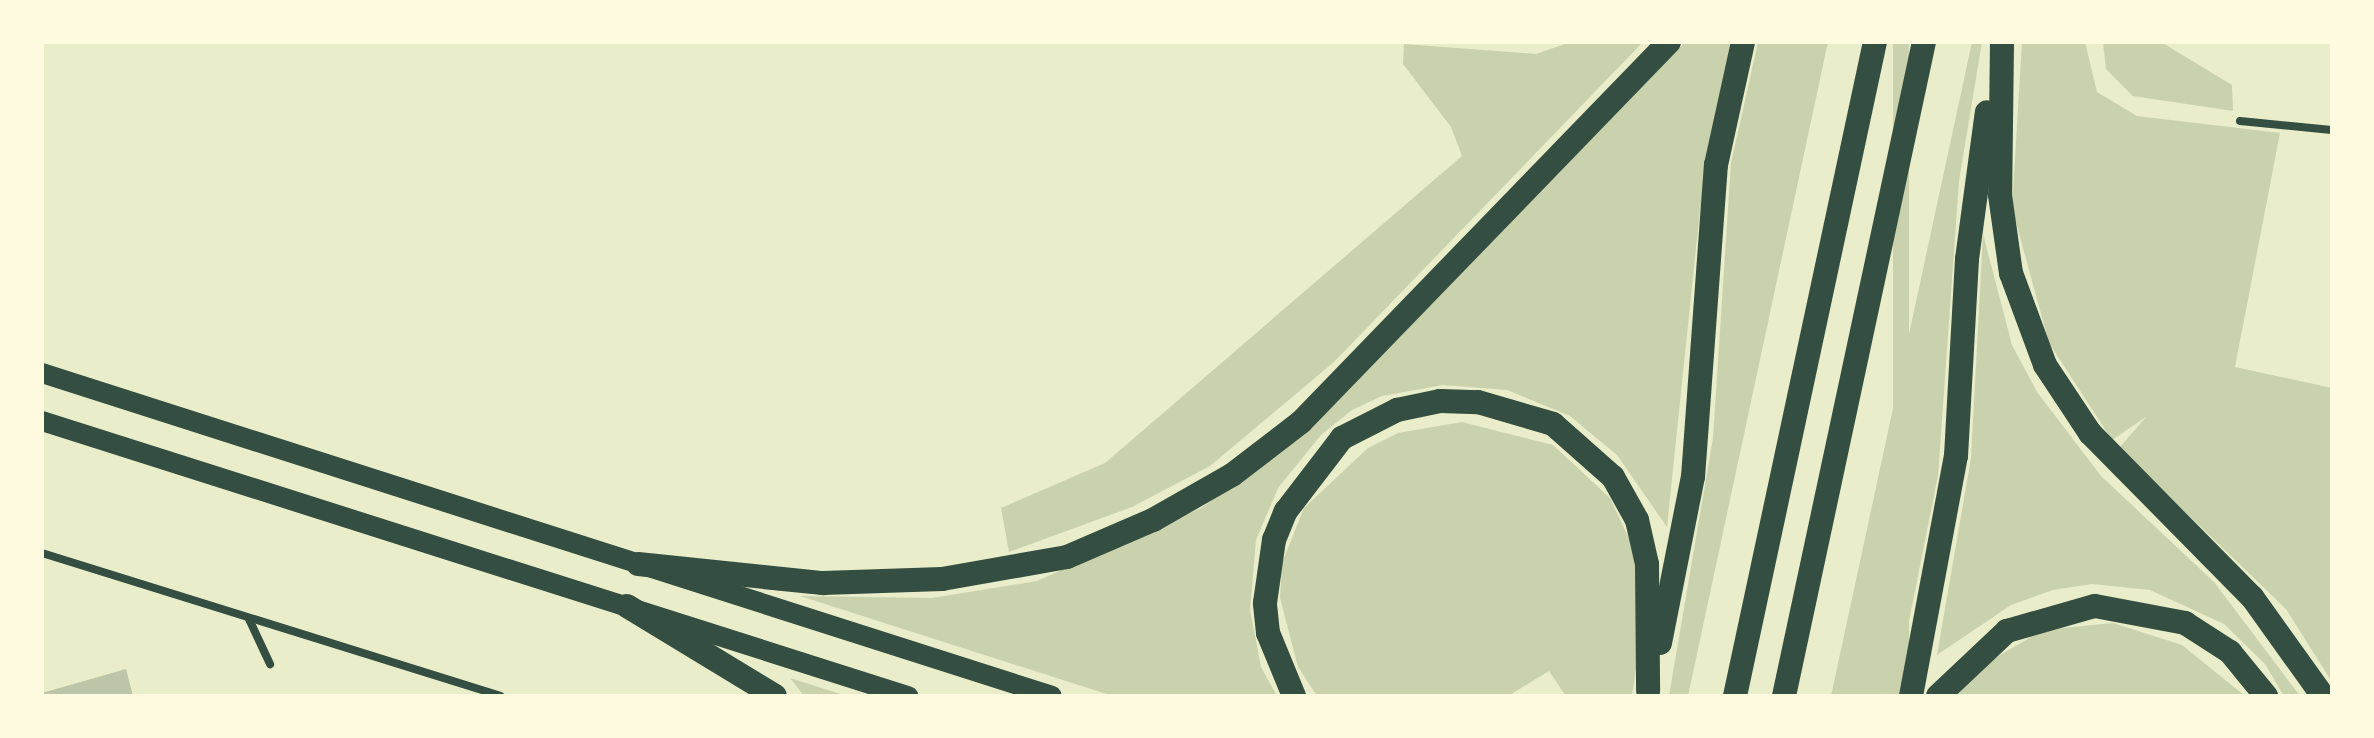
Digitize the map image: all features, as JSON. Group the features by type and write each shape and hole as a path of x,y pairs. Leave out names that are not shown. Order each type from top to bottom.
{"highway":[{"path":"638,564 823,583 942,579 1067,557 1153,520 1232,475 1301,422 1669,42"},
{"path":"1647,694 1690,497 1714,185 1743,42"},
{"path":"1735,696 1875,42"},
{"path":"1784,696 1924,42"},
{"path":"1911,696 1956,456 1972,205 2002,42"},
{"path":"2002,42 2000,195 2011,273 2045,365 2090,433 2252,597 2323,696"},
{"path":"1294,696 1268,633 1265,603 1267,570 1286,511 1342,438 1397,410 1440,401 1492,404 1553,424 1613,477 1637,520 1647,564 1647,694"},
{"path":"627,606 775,696"},
{"path":"1938,696 2007,631 2095,606 2155,612 2196,629 2230,652 2266,696"}],"main road":[{"path":"42,373 1052,696"},
{"path":"42,421 908,696"}],"street":[{"path":"2240,121 2332,130"},
{"path":"42,553 500,696"},
{"path":"249,619 270,664"}],"green space":[{"path":"1571,42 1643,42 1334,362 1210,466 1132,507 1009,552 1001,508 1105,463 1462,156 1451,127 1403,64 1404,44 1536,54"},
{"path":"1685,42 1733,42 1700,210 1667,527 1617,455 1570,416 1507,390 1443,385 1382,396 1352,410 1321,435 1278,488 1256,540 1250,610 1261,667 1277,696 1113,696 800,596 932,598 1037,581 1201,508 1304,435"},
{"path":"1758,42 1828,42 1688,696 1669,696 1713,438 1731,163"},
{"path":"1893,42 1909,42 1909,696 1893,696"},
{"path":"1972,42 1982,42 1959,181 1938,476 1894,696 1831,696"},
{"path":"2022,42 2085,42 2097,92 2137,116 2280,133 2235,367 2332,388 2332,682 2286,609 2119,448 2146,417 2112,440 2049,343 2012,208"},
{"path":"2103,42 2161,42 2232,85 2233,111 2133,96 2106,69"},
{"path":"1983,234 2012,345 2037,392 2101,476 2214,582 2300,696 2284,696 2265,664 2224,624 2150,590 2092,584 2053,590 2011,605 1937,655 1971,458"},
{"path":"1462,422 1553,445 1610,498 1636,554 1642,627 1632,696 1566,696 1549,671 1508,696 1317,696 1298,667 1280,598 1282,563 1304,508 1368,448 1398,433"},
{"path":"2113,623 2182,645 2245,696 1956,696 1988,662 2043,630"},
{"path":"790,678 847,696 804,696"}],"building":[{"path":"126,669 133,696 42,696 42,693"}]}
